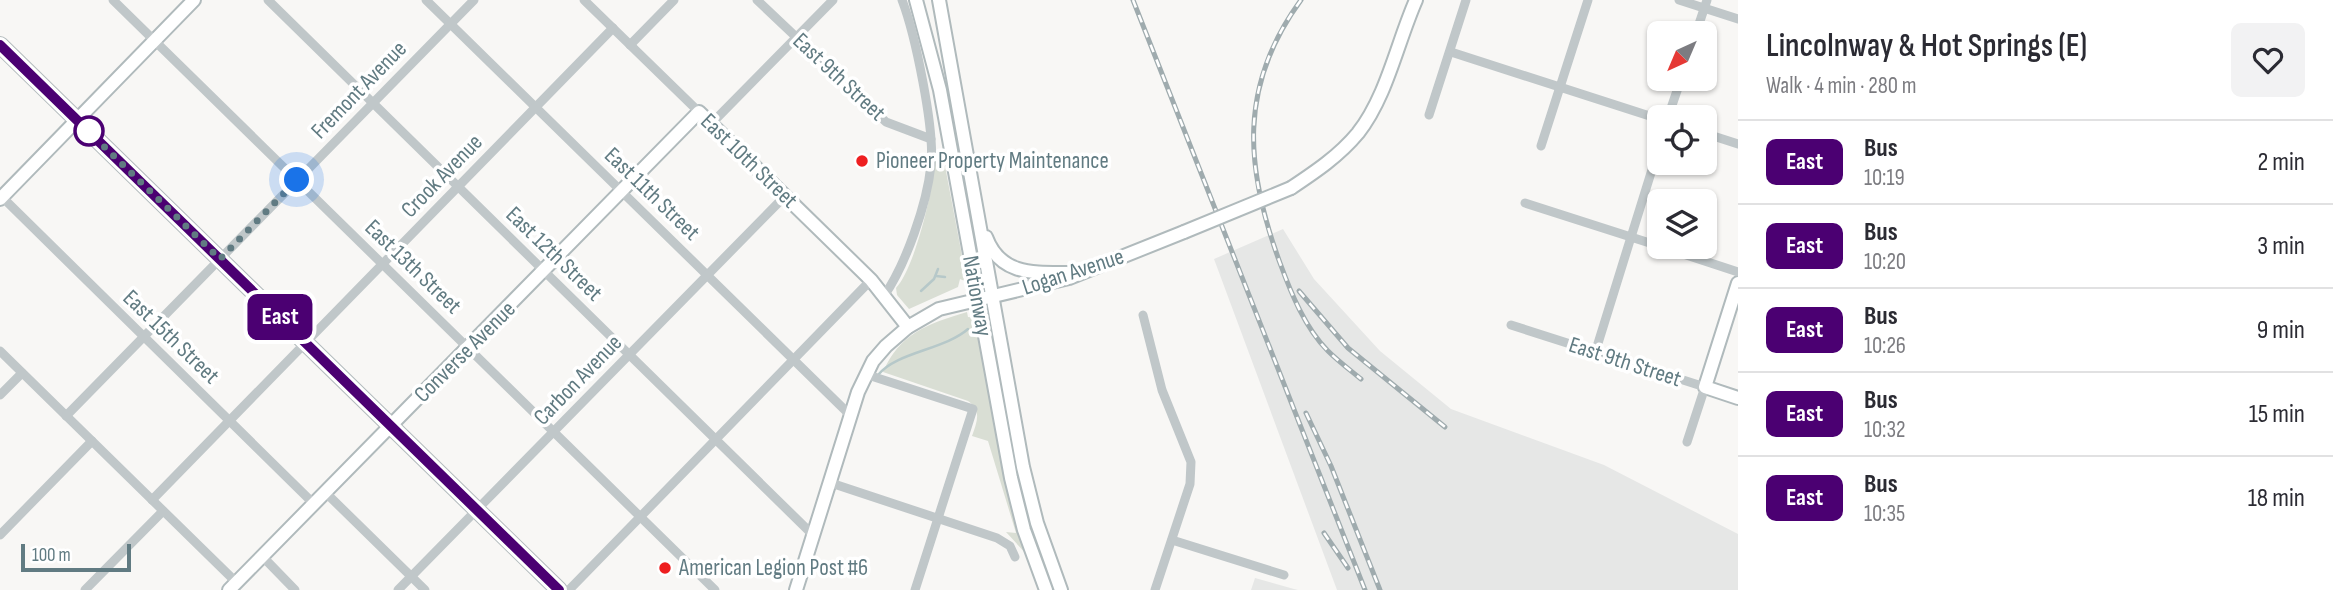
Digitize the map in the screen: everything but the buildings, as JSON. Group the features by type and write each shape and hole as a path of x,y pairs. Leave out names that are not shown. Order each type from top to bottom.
{"main road":[{"path":"1,198 194,0"},
{"name":"Nationway","path":"916,0 940,90 1013,486 1024,530 1046,590"},
{"name":"Nationway","path":"939,0 1023,467 1037,523 1061,590"},
{"name":"Logan Avenue","path":"796,590 865,374 886,345 908,327 939,309 1082,273 1292,188 1335,157 1364,124 1379,95 1416,0"},
{"path":"0,45 559,590"},
{"name":"East 10th Street","path":"699,112 871,280 908,327"},
{"name":"Converse Avenue","path":"233,586 469,349 699,112"},
{"path":"977,212 992,250 1010,267 1034,273 1082,273"},
{"path":"1705,387 1738,283"},
{"name":"East 9th Street","path":"1705,387 1738,398"}],"street":[{"name":"East 13th Street","path":"113,0 715,590"},
{"name":"East 12th Street","path":"268,0 814,536"},
{"name":"East 11th Street","path":"426,0 850,415"},
{"name":"Fremont Avenue","path":"66,416 474,0"},
{"name":"East 10th Street","path":"584,0 699,112"},
{"path":"630,45 674,0"},
{"name":"East 9th Street","path":"757,0 886,122 931,139"},
{"path":"711,124 834,0"},
{"path":"884,296 897,276 927,185 931,139 912,32 902,0"},
{"path":"1429,115 1466,0"},
{"path":"1541,146 1588,0"},
{"path":"1679,0 1705,4 1738,19"},
{"path":"1700,21 1705,4"},
{"name":"Crook Avenue","path":"152,500 612,28"},
{"path":"1451,52 1647,115"},
{"path":"1717,137 1738,144"},
{"path":"1595,353 1650,175"},
{"name":"Carbon Avenue","path":"398,590 785,196"},
{"name":"East 15th Street","path":"1,198 314,504"},
{"path":"1525,203 1647,241"},
{"path":"1700,259 1738,272"},
{"path":"569,590 871,280"},
{"path":"1143,315 1159,382 1191,461 1190,484 1155,590"},
{"name":"East 9th Street","path":"1511,325 1705,387"},
{"path":"0,351 163,511 233,586"},
{"path":"0,395 22,373"},
{"path":"865,374 973,409 915,590"},
{"path":"1687,442 1705,387"},
{"path":"0,535 92,441"},
{"path":"831,483 1007,542 1015,557"},
{"path":"325,492 425,590"},
{"path":"85,590 163,511"},
{"path":"1172,540 1284,575"},
{"path":"262,556 295,590"}],"shaded area":[{"path":"935,156 940,157 942,165 945,166 967,282 960,279 958,287 909,309 897,295 896,288 910,263 923,225 932,186"},
{"path":"1283,229 1314,279 1380,351 1451,409 1604,465 1738,534 1738,590 1337,590 1214,259"},
{"path":"967,312 968,317 977,318 1028,556 1006,532 1016,533 988,441 972,436 977,417 975,408 968,401 883,372 897,348 906,339 927,326"},
{"path":"1255,578 1294,589 1298,590 1251,590"}],"waterway":[{"path":"921,291 934,279 938,269"},
{"path":"936,276 945,277"},
{"path":"878,375 896,361 946,342 968,329"}],"railway":[{"path":"1133,0 1365,590"},
{"path":"1301,0 1281,32 1266,64 1257,96 1255,161 1260,194 1280,263 1306,321 1328,351 1361,379"},
{"path":"1299,291 1348,348 1445,427"},
{"path":"1306,413 1331,466 1380,590"},
{"path":"1324,533 1348,568"}],"bus line":[{"name":"East","path":"0,45 559,590"}],"place":[{"name":"Pioneer Property Maintenance","path":"862,161"},
{"name":"American Legion Post #6","path":"665,568"}],"route":[{"path":"89,131 83,126 220,259 297,180"}]}
